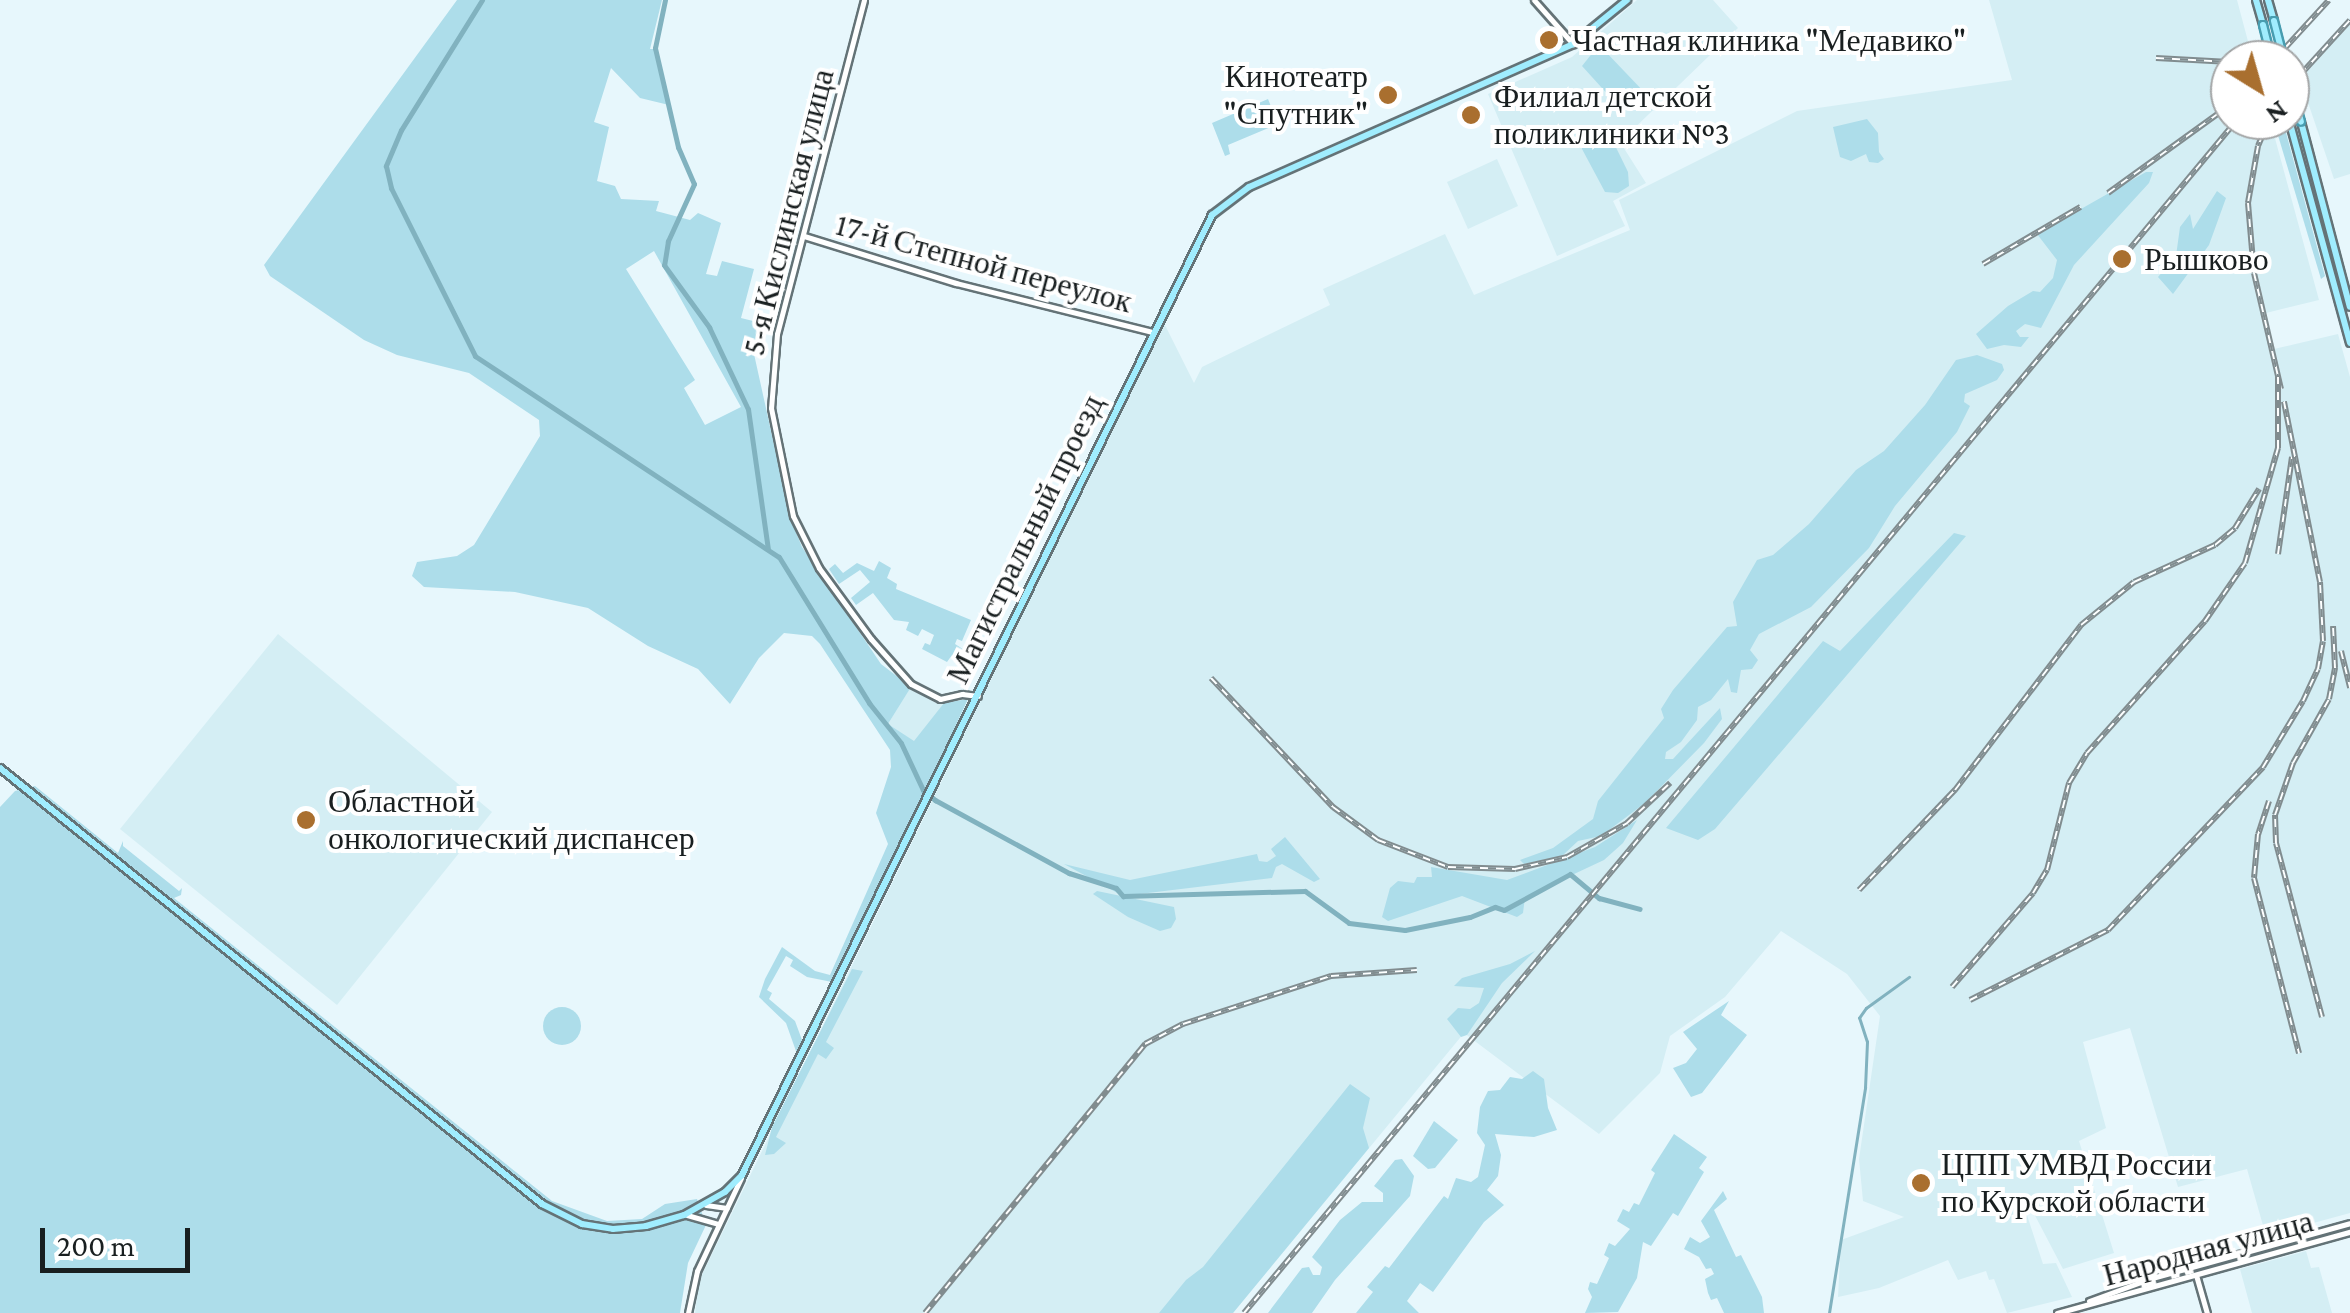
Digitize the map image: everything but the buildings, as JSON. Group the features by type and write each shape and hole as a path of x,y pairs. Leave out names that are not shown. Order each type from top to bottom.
{"main road":[{"name":"Магистральный проезд","path":"742,1175 1192,250 1226,202 1573,44 1627,0"},
{"path":"2256,0 2267,40"},
{"path":"2268,0 2279,40"},
{"path":"2295,140 2350,343"},
{"path":"2306,140 2350,306"},
{"path":"0,768 542,1204 582,1224 612,1229 646,1226 701,1206 742,1175"}],"street":[{"name":"5-я Кислинская улица","path":"864,0 777,334 770,397 793,516 819,568 876,645 911,684 940,699 962,694 978,696"},
{"path":"1534,0 1573,44"},
{"name":"17-й Степной переулок","path":"804,236 940,279 1153,332"},
{"name":"Магистральный проезд","path":"688,1313 697,1271 742,1175"},
{"path":"701,1206 727,1208"},
{"path":"684,1215 720,1224"},
{"name":"Народная улица","path":"2077,1307 2120,1287 2350,1223"},
{"name":"Народная улица","path":"2057,1313 2350,1232"},
{"path":"2196,1275 2206,1313"}],"shaded area":[{"path":"457,0 662,0 650,49 655,49 669,105 640,98 611,68 594,122 609,127 597,181 615,186 621,199 659,201 656,211 690,220 698,213 721,223 706,274 717,276 722,261 754,269 741,318 761,323 754,354 790,517 802,547 881,664 911,687 888,724 914,741 944,703 968,699 926,791 914,773 925,793 832,982 807,977 790,966 793,960 786,956 767,990 772,993 769,999 795,1021 802,1040 797,1054 786,1023 759,997 765,979 782,947 815,971 830,975 888,844 876,813 891,767 890,750 820,644 812,636 784,633 759,658 730,704 698,669 648,646 588,608 515,592 424,587 412,576 417,562 457,556 474,545 540,436 539,420 469,373 397,355 364,340 270,276 264,265","holes":["654,251 741,407 705,425 684,388 695,380 626,269"]},
{"path":"1637,0 1713,0 1738,28 1620,142 1646,183 1613,201 1625,226 1557,256 1488,94 1572,57"},
{"path":"1989,0 2237,0 2248,40 2210,40 2210,140 2275,140 2319,300 2266,313 2274,349 2338,334 2350,377 2350,1213 2266,1236 2247,1169 2178,1187 2130,1028 2083,1042 2106,1128 2079,1141 2114,1253 2063,1269 2028,1202 2023,1203 2043,1264 2056,1263 2072,1297 2007,1313 1994,1279 1989,1280 1986,1271 1958,1280 1948,1260 1879,1288 1838,1297 1841,1240 1904,1217 1863,1201 1859,1159 1880,1016 1847,974 1781,931 1725,997 1670,1036 1660,1073 1599,1134 1464,1033 1233,1313 695,1313 699,1281 1164,323 1194,383 1202,367 1330,305 1323,289 1445,234 1474,295 1630,230 1619,200 1797,111 2012,80"},
{"path":"2350,18 2350,174 2334,179 2310,108 2310,67"},
{"path":"1604,50 1646,94 1634,111 1621,109 1582,66 1594,51"},
{"path":"1268,99 1278,124 1228,145 1230,154 1225,156 1212,123"},
{"path":"1867,119 1878,133 1879,152 1884,159 1878,163 1869,162 1866,154 1851,161 1840,157 1833,127"},
{"path":"1592,125 1608,131 1628,172 1629,186 1618,193 1605,192 1582,149 1582,134"},
{"path":"2279,140 2288,140 2325,276 2321,279"},
{"path":"1497,159 1518,206 1468,229 1447,182"},
{"path":"2146,172 2153,172 2149,183 2074,265 2041,328 2025,324 2016,331 2020,337 2029,337 2021,347 1987,349 1976,334 2008,306 2033,291 2040,292 2053,278 2057,260 2037,234"},
{"path":"2217,191 2226,198 2209,245 2173,294 2158,277 2176,256 2180,227 2190,214 2193,229"},
{"path":"1977,355 2002,364 2004,370 1997,380 1965,394 1964,402 1970,406 1957,432 1895,506 1869,548 1811,607 1759,634 1750,650 1758,660 1752,669 1741,670 1737,693 1731,692 1728,679 1711,700 1698,707 1697,720 1681,742 1666,752 1665,759 1673,759 1720,708 1722,719 1704,743 1645,803 1601,836 1578,841 1562,856 1524,864 1520,860 1553,848 1593,819 1598,801 1664,718 1661,709 1673,690 1727,627 1737,626 1733,602 1757,560 1773,555 1809,524 1856,470 1884,451 1925,405 1956,360"},
{"path":"1954,533 1966,536 1715,829 1698,840 1666,828 1823,641 1840,651"},
{"path":"879,561 891,568 887,578 897,584 896,589 971,620 962,641 957,639 955,644 969,653 961,668 952,655 947,662 922,649 925,643 930,645 934,635 922,629 918,636 906,630 909,622 894,620 873,593 856,605 851,598 870,582 860,570 839,584 829,569 835,564 843,573 857,563 874,571"},
{"name":"Областной онкологический диспансер","path":"278,634 492,812 337,1005 120,829"},
{"path":"913,683 945,706 917,744 888,724"},
{"path":"35,786 118,853 123,841 123,846 179,891 182,888 181,895 174,898 552,1201 607,1221 642,1219 665,1204 697,1199 706,1225 688,1263 680,1313 0,1313 0,807 15,791"},
{"path":"1637,820 1623,843 1604,860 1525,897 1523,913 1517,917 1462,896 1388,921 1382,917 1390,888 1398,881 1414,883 1417,877 1432,877 1431,867 1507,880 1595,847"},
{"path":"1285,837 1320,879 1314,882 1282,864 1276,867 1272,878 1123,896 1064,864 1130,880 1257,854 1259,861 1267,862 1276,856 1271,849"},
{"path":"1097,891 1174,907 1176,919 1171,928 1160,931 1128,917 1093,894"},
{"path":"1535,951 1502,983 1467,1035 1461,1037 1447,1019 1458,1008 1470,1009 1479,1003 1484,988 1454,986 1462,978 1510,964"},
{"path":"852,969 863,971 826,1042 834,1048 826,1059 818,1054 776,1137 786,1143 774,1154 765,1155 772,1127"},
{"path":"1729,1001 1721,1015 1747,1035 1702,1093 1691,1097 1673,1068 1686,1063 1697,1049 1683,1032"},
{"path":"562,1007 576,1012 581,1026 576,1040 562,1045 548,1040 543,1026 548,1012"},
{"path":"1533,1071 1544,1079 1548,1108 1557,1130 1534,1137 1495,1134 1501,1155 1498,1176 1487,1190 1504,1205 1484,1222 1433,1292 1420,1283 1407,1301 1419,1313 1356,1313 1373,1292 1367,1287 1385,1266 1389,1268 1444,1196 1448,1199 1456,1178 1471,1182 1478,1177 1485,1145 1477,1133 1480,1107 1488,1091 1500,1090 1510,1077 1522,1079"},
{"path":"1350,1084 1370,1098 1363,1128 1369,1148 1233,1313 1159,1313 1186,1280 1203,1267"},
{"path":"1434,1121 1458,1140 1435,1168 1428,1169 1413,1156"},
{"path":"1674,1134 1707,1157 1699,1168 1704,1172 1678,1216 1673,1213 1651,1246 1643,1242 1637,1278 1618,1312 1585,1313 1592,1297 1590,1282 1597,1284 1609,1258 1604,1255 1609,1243 1615,1246 1630,1229 1617,1221 1623,1209 1629,1212 1634,1203 1639,1205 1655,1173 1651,1170"},
{"path":"1402,1159 1414,1176 1410,1196 1335,1280 1312,1313 1268,1313 1302,1268 1309,1267 1313,1275 1320,1275 1322,1267 1312,1257 1340,1220 1362,1202 1383,1202 1383,1193 1374,1186 1395,1160"},
{"path":"1723,1191 1727,1199 1714,1210 1736,1257 1741,1255 1762,1297 1764,1313 1724,1313 1717,1298 1711,1300 1708,1293 1705,1279 1714,1274 1711,1268 1706,1269 1699,1257 1684,1249 1690,1237 1700,1243 1710,1237 1701,1221"},
{"path":"2306,1251 2311,1268 2319,1267 2332,1313 2252,1313 2240,1269"}],"waterway":[{"path":"482,0 401,130 386,166 391,188 475,356 779,557 869,703 901,743 923,790 935,800 1069,873 1116,888 1123,896 1305,891 1349,923 1405,930 1470,917 1495,907 1504,910 1570,874 1599,898 1640,909"},
{"path":"665,0 655,48 678,147 694,184 668,241 664,265 709,327 748,409 768,549"},
{"path":"1829,1313 1865,1088 1867,1042 1859,1018 1866,1008 1909,977"}],"railway":[{"path":"2292,40 2329,0"},
{"path":"2310,64 2350,20"},
{"path":"2156,58 2210,61"},
{"path":"2108,193 2210,119"},
{"path":"1244,1313 2220,140"},
{"path":"2261,140 2248,203 2254,273 2281,389"},
{"path":"1983,264 2080,207"},
{"path":"1952,987 2033,893 2047,870 2069,783 2087,753 2205,621 2245,563 2278,448 2278,377"},
{"path":"1970,1000 2108,930 2263,767 2303,701 2318,669 2323,641 2320,582 2284,402"},
{"path":"2278,554 2292,457"},
{"path":"1859,890 1955,790 2081,625 2134,582 2215,545 2235,528 2259,489"},
{"path":"2322,1017 2276,843 2275,815 2293,763 2329,699 2335,668 2333,626"},
{"path":"2341,651 2350,688"},
{"path":"1211,678 1333,807 1378,840 1448,867 1515,869 1567,857 1627,823 1670,783"},
{"path":"2269,801 2258,834 2254,878 2299,1053"},
{"path":"925,1313 1145,1044 1183,1024 1331,976 1417,970"}],"place":[{"name":"Частная клиника \"Медавико\"","path":"1549,40"},
{"name":"Кинотеатр \"Спутник\"","path":"1388,95"},
{"name":"Филиал детской поликлиники №3","path":"1471,115"},
{"name":"Рышково","path":"2122,259"},
{"name":"Областной онкологический диспансер","path":"306,820"},
{"name":"ЦПП УМВД России по Курской области","path":"1921,1183"}]}
